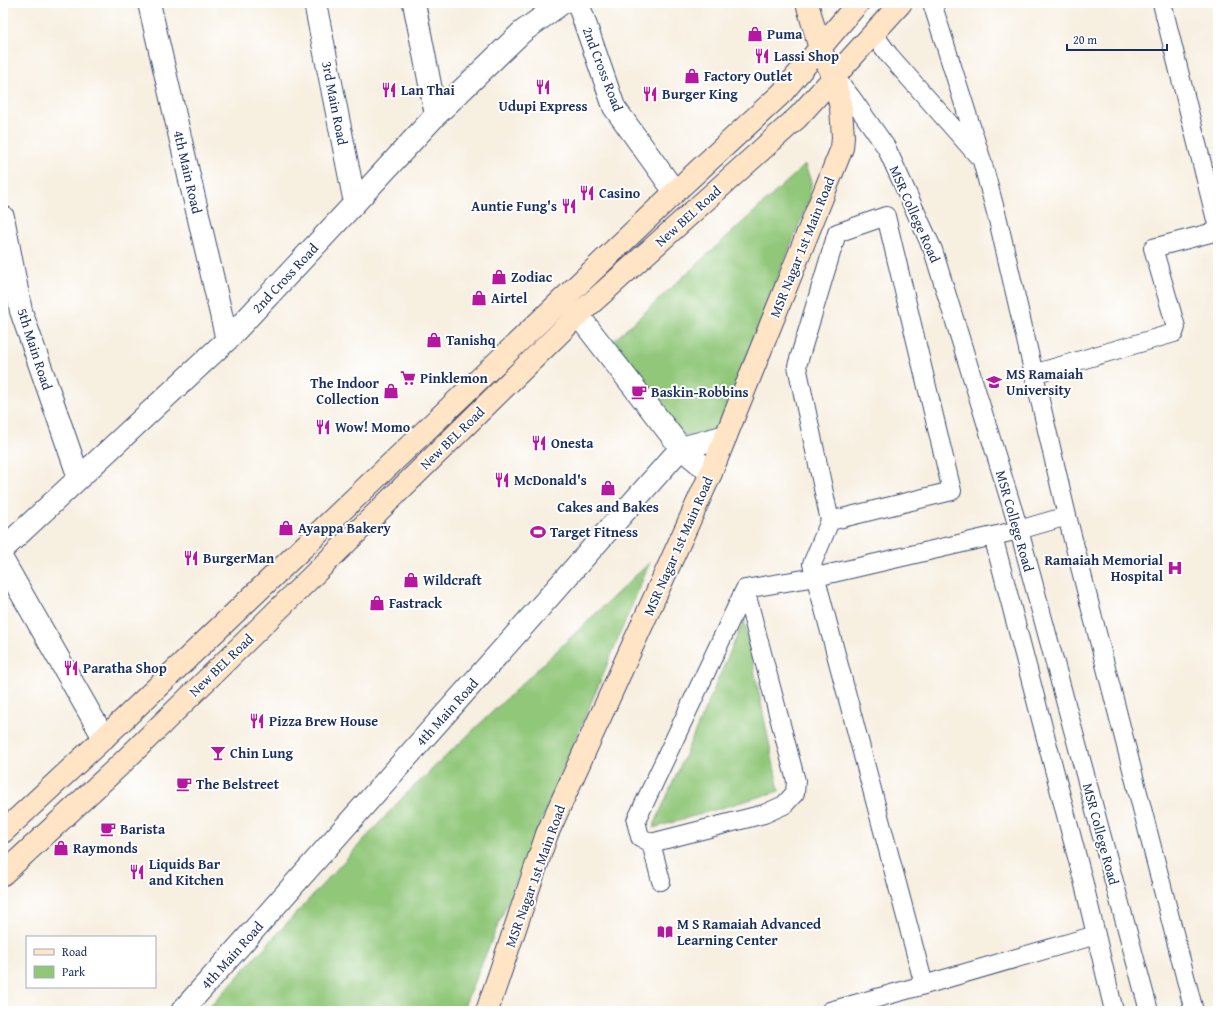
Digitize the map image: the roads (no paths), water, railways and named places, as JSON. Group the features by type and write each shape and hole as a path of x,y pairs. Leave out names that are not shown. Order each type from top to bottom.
{"main road":[{"name":"MSR Nagar 1st Main Road","path":"487,1011 547,834 711,473 842,148 843,137 841,108 834,77 820,49 806,3"},
{"name":"New BEL Road","path":"3,874 120,765 578,315 798,117 901,3"},
{"name":"New BEL Road","path":"3,832 104,738 675,192 782,93 820,49 855,4"},
{"path":"855,4 873,33"}],"street":[{"name":"4th Main Road","path":"149,3 227,340"},
{"name":"3rd Main Road","path":"315,3 355,203"},
{"path":"414,3 436,115"},
{"name":"2nd Cross Road","path":"3,549 227,340 436,115 522,32 562,3"},
{"name":"2nd Cross Road","path":"578,3 614,107 675,192"},
{"name":"5th Main Road","path":"3,218 6,253 21,310 79,478"},
{"path":"578,315 681,448 711,473"},
{"path":"681,448 726,436"},
{"name":"4th Main Road","path":"182,1011 681,448"},
{"path":"3,561 104,738"}],"lane":[{"path":"932,3 982,161 998,220 1067,516 1194,1011"},
{"path":"1162,3 1218,228"},
{"path":"873,33 889,55 982,161"},
{"name":"MSR College Road","path":"834,77 851,97 886,147 934,250 1019,530 1149,1011"},
{"path":"830,521 952,491 886,216 837,233 797,366 830,521 812,564 924,985"},
{"path":"1033,374 1174,333 1176,327 1153,248 1218,231"},
{"path":"746,589 816,577 1019,530 1067,516"},
{"path":"994,536 1083,880 1114,1011"},
{"path":"746,589 796,781 795,793 784,805 764,814 651,843 640,837 636,821 746,589"},
{"path":"651,843 661,881"},
{"path":"830,1011 1096,935"}],"place":[{"name":"Puma","path":"755,34"},
{"name":"Lassi Shop","path":"762,56"},
{"name":"Factory Outlet","path":"692,76"},
{"name":"Udupi Express","path":"543,87"},
{"name":"Lan Thai","path":"389,90"},
{"name":"Burger King","path":"650,94"},
{"name":"Casino","path":"587,193"},
{"name":"Auntie Fung's","path":"569,206"},
{"name":"Zodiac","path":"499,277"},
{"name":"Airtel","path":"479,298"},
{"name":"Tanishq","path":"434,340"},
{"name":"Pinklemon","path":"408,378"},
{"name":"MS Ramaiah University","path":"994,382"},
{"name":"The Indoor Collection","path":"391,391"},
{"name":"Baskin-Robbins","path":"639,392"},
{"name":"Wow! Momo","path":"323,427"},
{"name":"Onesta","path":"539,443"},
{"name":"McDonald's","path":"502,480"},
{"name":"Cakes and Bakes","path":"608,488"},
{"name":"Ayappa Bakery","path":"286,528"},
{"name":"Target Fitness","path":"538,532"},
{"name":"BurgerMan","path":"191,558"},
{"name":"Ramaiah Memorial Hospital","path":"1175,568"},
{"name":"Wildcraft","path":"411,580"},
{"name":"Fastrack","path":"377,603"},
{"name":"Paratha Shop","path":"71,668"},
{"name":"Pizza Brew House","path":"257,721"},
{"name":"Chin Lung","path":"218,753"},
{"name":"The Belstreet","path":"184,784"},
{"name":"Barista","path":"108,829"},
{"name":"Raymonds","path":"61,848"},
{"name":"Liquids Bar and Kitchen","path":"137,872"},
{"name":"M S Ramaiah Advanced Learning Center","path":"665,932"}]}
